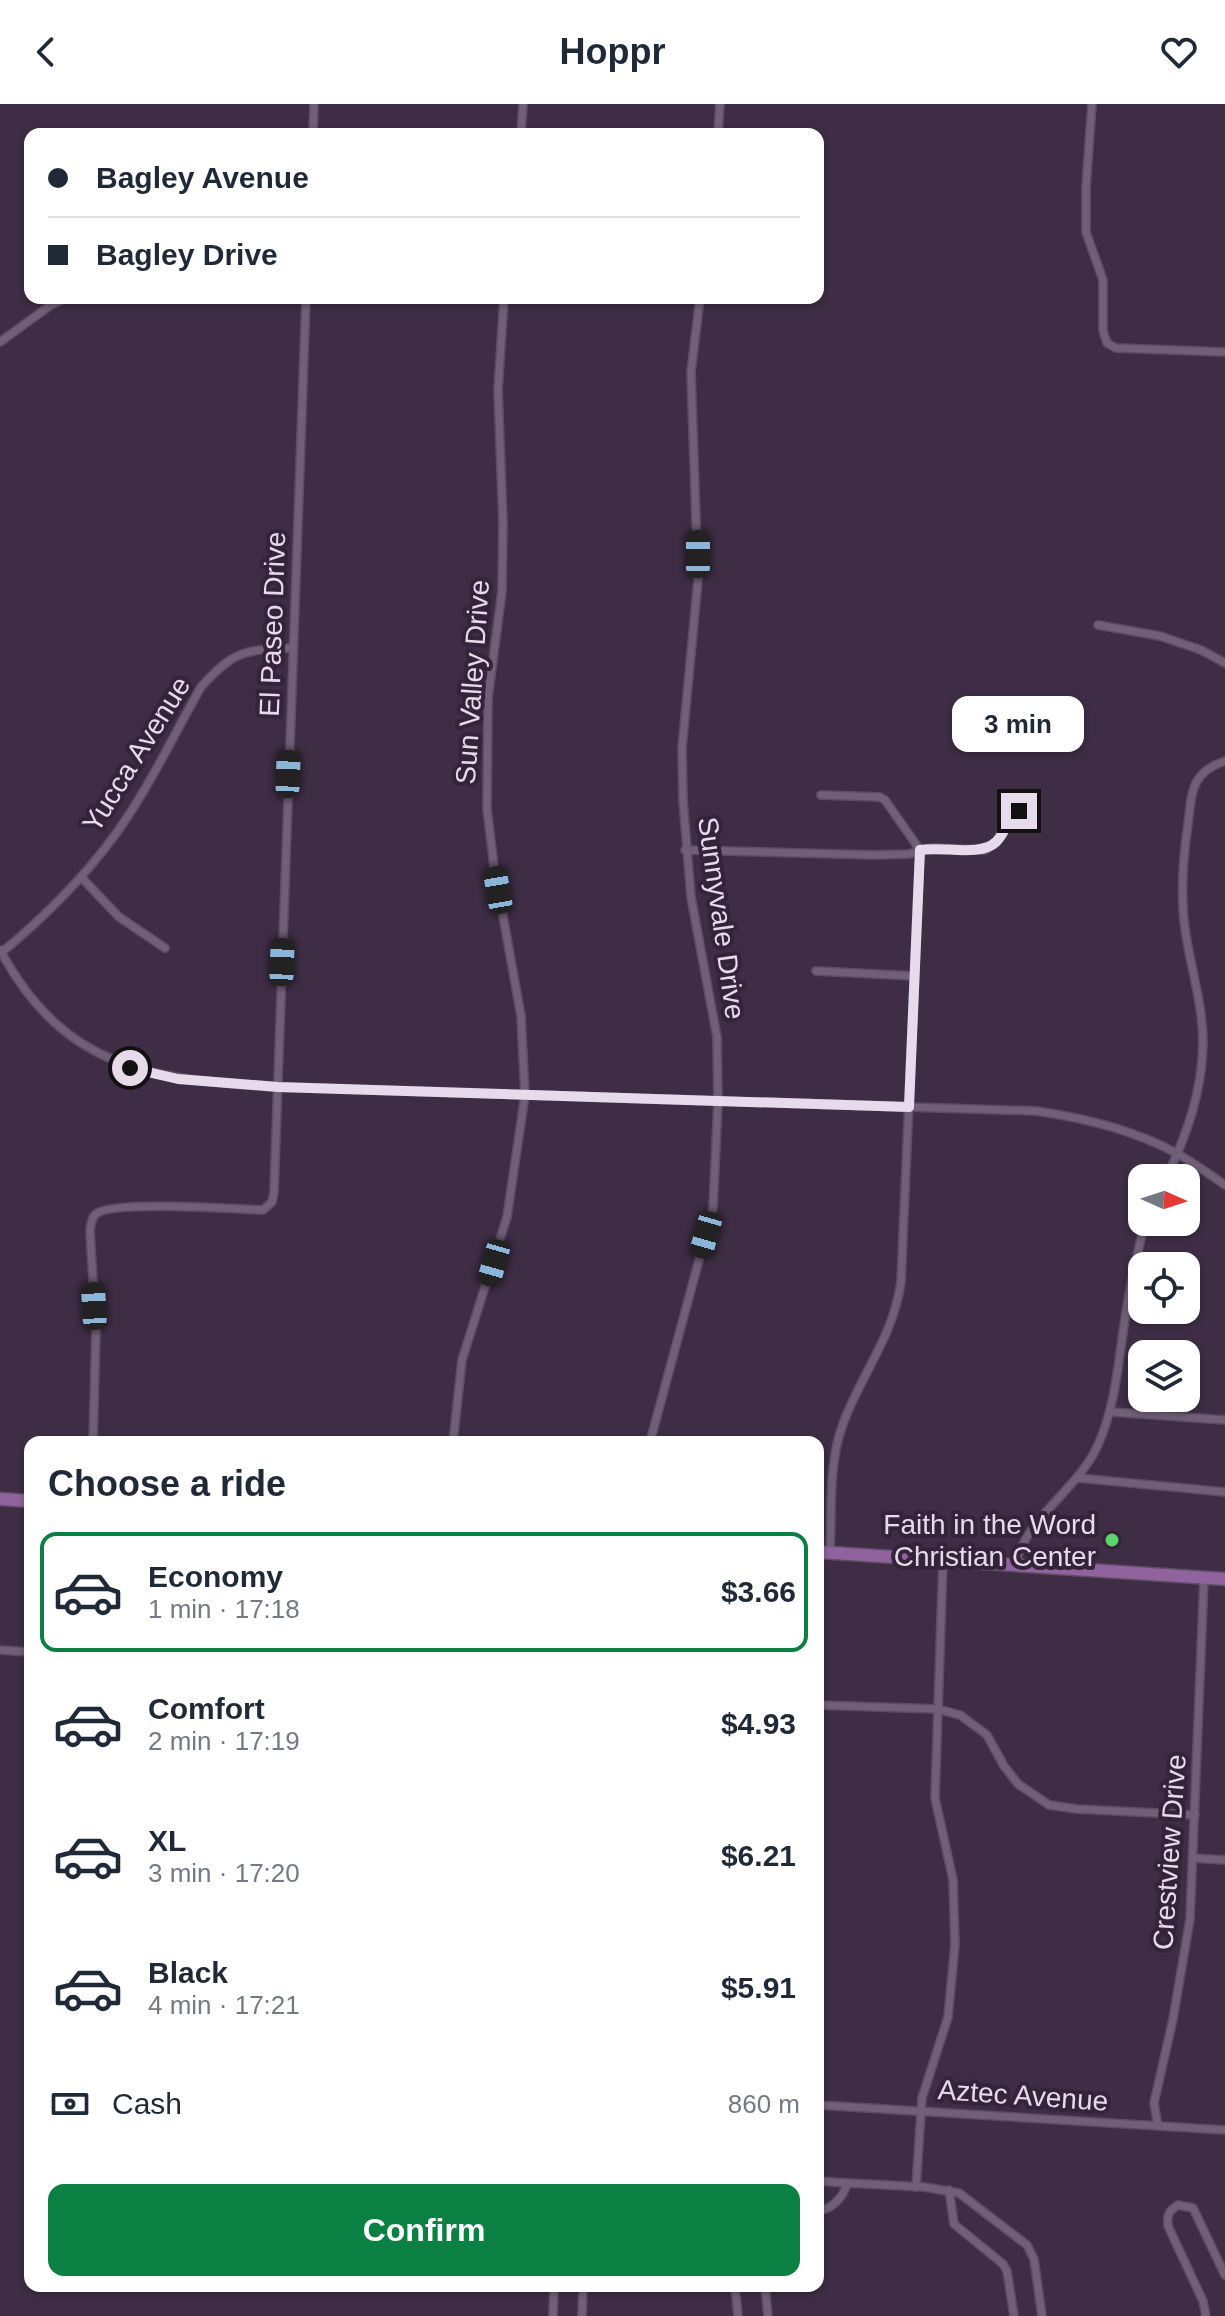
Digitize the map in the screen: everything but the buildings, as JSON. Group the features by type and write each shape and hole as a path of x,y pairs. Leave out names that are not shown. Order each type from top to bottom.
{"main road":[{"path":"2,1499 24,1501"},
{"path":"824,1553 1225,1579"}],"street":[{"path":"313,128 314,104"},
{"path":"521,128 523,104"},
{"path":"718,128 720,104"},
{"path":"1092,104 1086,232 1103,280 1103,331 1107,343 1116,348 1225,352"},
{"path":"0,342 53,304"},
{"name":"El Paseo Drive","path":"93,1436 96,1331 90,1231 95,1214 139,1207 263,1210 272,1202 274,1192 306,304"},
{"name":"Sun Valley Drive","path":"454,1436 462,1360 507,1217 525,1095 521,1016 487,809 488,698 502,591 498,390 504,304"},
{"name":"Sunnyvale Drive","path":"652,1436 713,1208 718,1102 717,1037 698,943 685,850 682,748 698,580 691,372 699,304"},
{"path":"1098,625 1160,636 1201,650 1225,663"},
{"name":"Yucca Avenue","path":"1,951 44,917 112,839 201,687 214,673 227,661 253,649 292,648"},
{"path":"1173,1164 1199,1089 1203,1042 1185,927 1182,885 1192,793 1199,775 1225,761"},
{"path":"821,795 880,797 920,850 898,1300 888,1334 849,1409 839,1437 824,1553"},
{"path":"685,850 875,855 909,854 920,850 985,850 997,841 1009,818 1019,811 1034,812"},
{"path":"81,877 119,917 165,948"},
{"path":"1,951 20,985 60,1029 94,1052 130,1068 178,1079 278,1087 1036,1111 1079,1117 1129,1133 1178,1154 1225,1185"},
{"path":"816,971 914,976"},
{"path":"1015,1565 1020,1545 1030,1530 1078,1478 1096,1449 1112,1412 1125,1315 1142,1236"},
{"path":"1112,1412 1225,1420"},
{"path":"1078,1478 1225,1492"},
{"path":"916,2187 919,2111 948,2017 955,1944 953,1880 935,1798 943,1561"},
{"name":"Crestview Drive","path":"1158,2126 1154,2103 1190,1919 1204,1578"},
{"path":"0,1650 24,1652"},
{"path":"824,1705 937,1709 960,1715 987,1735 1018,1784 1049,1805 1195,1815"},
{"path":"1193,1858 1225,1860"},
{"name":"Aztec Avenue","path":"824,2105 1225,2130"},
{"path":"824,2181 959,2193 1027,2245 1034,2259 1042,2316"},
{"path":"824,2210 844,2194 847,2183"},
{"path":"949,2190 954,2224 1003,2264 1007,2271 1014,2316"},
{"path":"1206,2316 1203,2301 1168,2226 1167,2215 1171,2209 1178,2205 1193,2208 1225,2275"},
{"path":"553,2316 554,2292"},
{"path":"582,2316 583,2292"},
{"path":"736,2292 738,2316"},
{"path":"766,2292 768,2316"}],"place":[{"name":"Faith in the Word Christian Center","path":"1112,1540"}],"route":[{"path":"130,1068 178,1079 278,1087 909,1107 920,850 985,850 997,841 1009,818 1019,811"}]}
